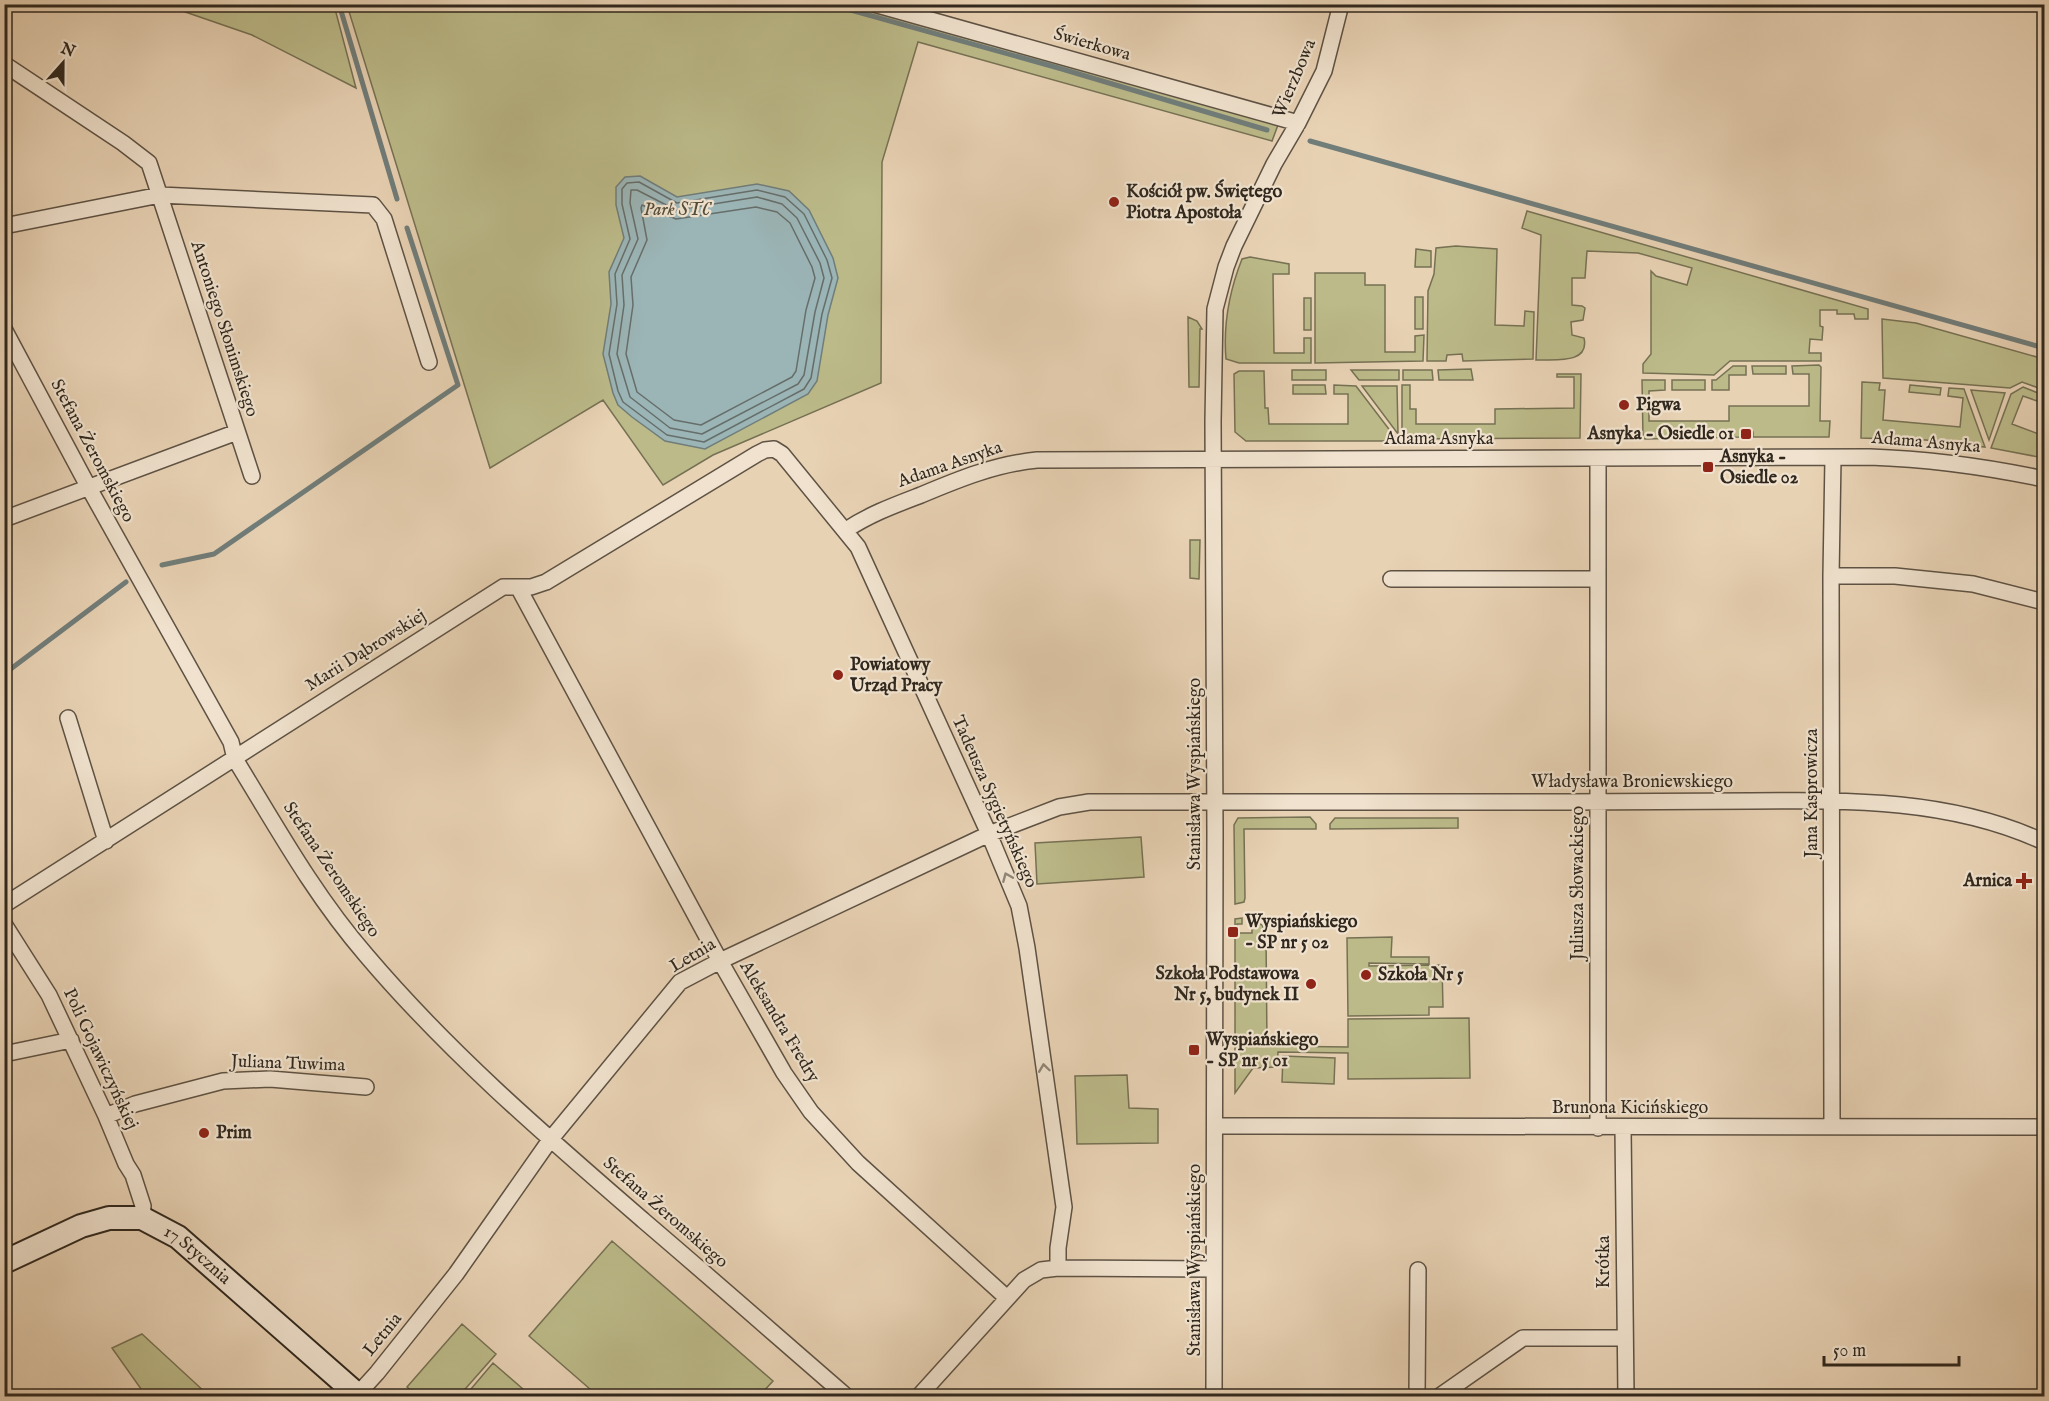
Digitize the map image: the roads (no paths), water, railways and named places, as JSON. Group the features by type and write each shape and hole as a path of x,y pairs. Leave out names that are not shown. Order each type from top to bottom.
{"street":[{"name":"Świerkowa","path":"874,4 1298,123"},
{"name":"Wierzbowa","path":"1274,164 1298,123 1324,70 1341,4"},
{"name":"Antoniego Słonimskiego","path":"4,64 123,143 149,163 252,476"},
{"name":"Stanisława Wyspiańskiego","path":"1214,1396 1213,459 1215,309 1234,246 1274,164"},
{"path":"4,226 159,195 373,205 384,219 429,362"},
{"name":"Stefana Żeromskiego","path":"4,329 89,488 231,742 235,759 298,862 335,917 365,954 468,1065 550,1140 846,1396"},
{"path":"4,519 237,432"},
{"name":"Tadeusza Sygietyńskiego","path":"757,454 774,449 782,454 846,530 858,548 989,834 1019,906 1064,1207 1058,1248 1058,1268"},
{"name":"Marii Dąbrowskiej","path":"4,905 503,587 531,587 546,582 757,454"},
{"name":"Juliusza Słowackiego","path":"1598,458 1598,1128"},
{"name":"Jana Kasprowicza","path":"1832,1127 1831,576 1833,458"},
{"name":"Adama Asnyka","path":"846,530 867,516 964,478 1018,462 1213,459 1903,458 1982,467 2044,479"},
{"path":"1831,576 1895,576 1973,584 2044,602"},
{"path":"1391,579 1597,579"},
{"name":"Aleksandra Fredry","path":"518,587 720,961 784,1073 811,1112 858,1163 1007,1298"},
{"path":"68,718 106,841"},
{"name":"Władysława Broniewskiego","path":"1215,801 1832,800 1910,805 1951,812 1985,819 2044,842"},
{"name":"Letnia","path":"357,1396 456,1274 550,1140 680,982 989,834 1059,807 1089,802 1215,801"},
{"name":"Poli Gojawiczyńskiej","path":"4,924 49,995 71,1040 133,1175 143,1206 141,1218"},
{"path":"4,1054 71,1040"},
{"name":"Juliana Tuwima","path":"106,1116 135,1104 223,1081 270,1079 366,1087"},
{"name":"Brunona Kicińskiego","path":"1215,1126 2044,1127"},
{"name":"Krótka","path":"1623,1128 1626,1396"},
{"name":"17 Stycznia","path":"4,1262 81,1226 109,1218 141,1218 178,1236 357,1396"},
{"path":"919,1396 1024,1280 1041,1270 1058,1268 1214,1269"},
{"path":"1417,1396 1418,1270"},
{"path":"1440,1396 1523,1338 1624,1338"}],"water":[{"path":"640,176 677,197 757,184 789,191 809,210 833,258 838,278 828,315 817,381 808,394 705,449 665,441 618,405 603,354 611,304 609,272 624,238 616,205 616,187 625,177"}],"waterway":[{"path":"339,4 397,199"},
{"path":"829,4 1062,69 1267,130"},
{"path":"1310,141 2044,348"},
{"path":"162,565 214,554 458,385 407,228"},
{"path":"4,674 126,582"}],"place":[{"name":"Kościół pw. Świętego Piotra Apostoła","path":"1114,202"},
{"name":"Pigwa","path":"1624,405"},
{"name":"Asnyka - Osiedle 01","path":"1746,434"},
{"name":"Asnyka - Osiedle 02","path":"1708,467"},
{"name":"Powiatowy Urząd Pracy","path":"838,675"},
{"name":"Arnica","path":"2024,881"},
{"name":"Wyspiańskiego - SP nr 5 02","path":"1233,932"},
{"name":"Szkoła Nr 5","path":"1366,975"},
{"name":"Szkoła Podstawowa Nr 5, budynek II","path":"1311,984"},
{"name":"Wyspiańskiego - SP nr 5 01","path":"1194,1050"},
{"name":"Prim","path":"204,1133"}],"park label":[{"name":"Park STC","path":"677,210"}]}
